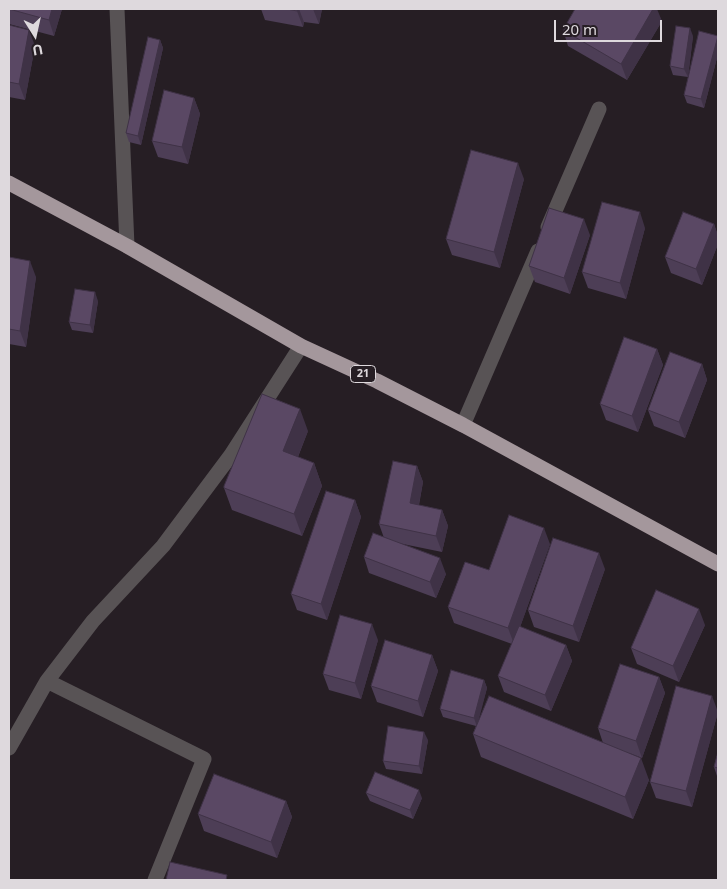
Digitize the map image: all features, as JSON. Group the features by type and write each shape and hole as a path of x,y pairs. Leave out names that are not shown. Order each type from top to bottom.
{"highway":[{"name":"21","path":"9,183 127,246 301,346 377,381 463,425 718,564"}],"street":[{"path":"117,9 127,246"},
{"path":"463,425 599,109"},
{"path":"9,748 47,681 93,621 163,546 183,520 231,455 301,346"},
{"path":"47,681 204,759 154,880"}],"building":[{"path":"9,9 52,9 49,20"},
{"path":"575,9 653,9 621,64 563,30"},
{"path":"9,25 29,30 19,84 9,82"},
{"path":"676,26 690,28 684,69 670,66"},
{"path":"699,31 718,36 701,99 684,95"},
{"path":"148,37 160,40 138,136 126,133"},
{"path":"164,90 194,98 182,147 152,141"},
{"path":"471,150 518,163 494,252 446,239"},
{"path":"602,202 640,212 620,283 582,272"},
{"path":"549,208 584,219 564,278 529,266"},
{"path":"683,212 714,224 696,269 665,257"},
{"path":"9,257 30,261 20,331 9,329"},
{"path":"75,289 95,292 90,325 69,322"},
{"path":"624,337 657,349 632,416 600,404"},
{"path":"670,352 702,364 679,422 648,410"},
{"path":"262,394 300,409 283,451 314,463 294,514 224,488"},
{"path":"393,461 417,466 410,503 442,510 436,536 379,524"},
{"path":"326,491 355,500 321,604 291,594"},
{"path":"509,515 544,528 508,628 448,607 465,562 489,570"},
{"path":"373,533 440,558 430,582 364,557"},
{"path":"553,538 599,553 573,626 528,610"},
{"path":"656,590 699,609 673,666 631,648"},
{"path":"340,615 372,624 355,683 323,674"},
{"path":"519,626 566,645 545,695 498,676"},
{"path":"385,640 432,655 418,701 371,686"},
{"path":"620,664 659,677 636,741 598,728"},
{"path":"451,670 484,680 474,718 440,709"},
{"path":"676,686 712,696 686,791 650,782"},
{"path":"489,696 641,758 625,797 473,734"},
{"path":"388,726 424,732 419,766 383,761"},
{"path":"718,752 718,768 714,767"},
{"path":"375,772 419,790 410,810 366,793"},
{"path":"214,774 286,801 271,842 198,814"},
{"path":"170,862 227,875 226,880 166,880"}]}
